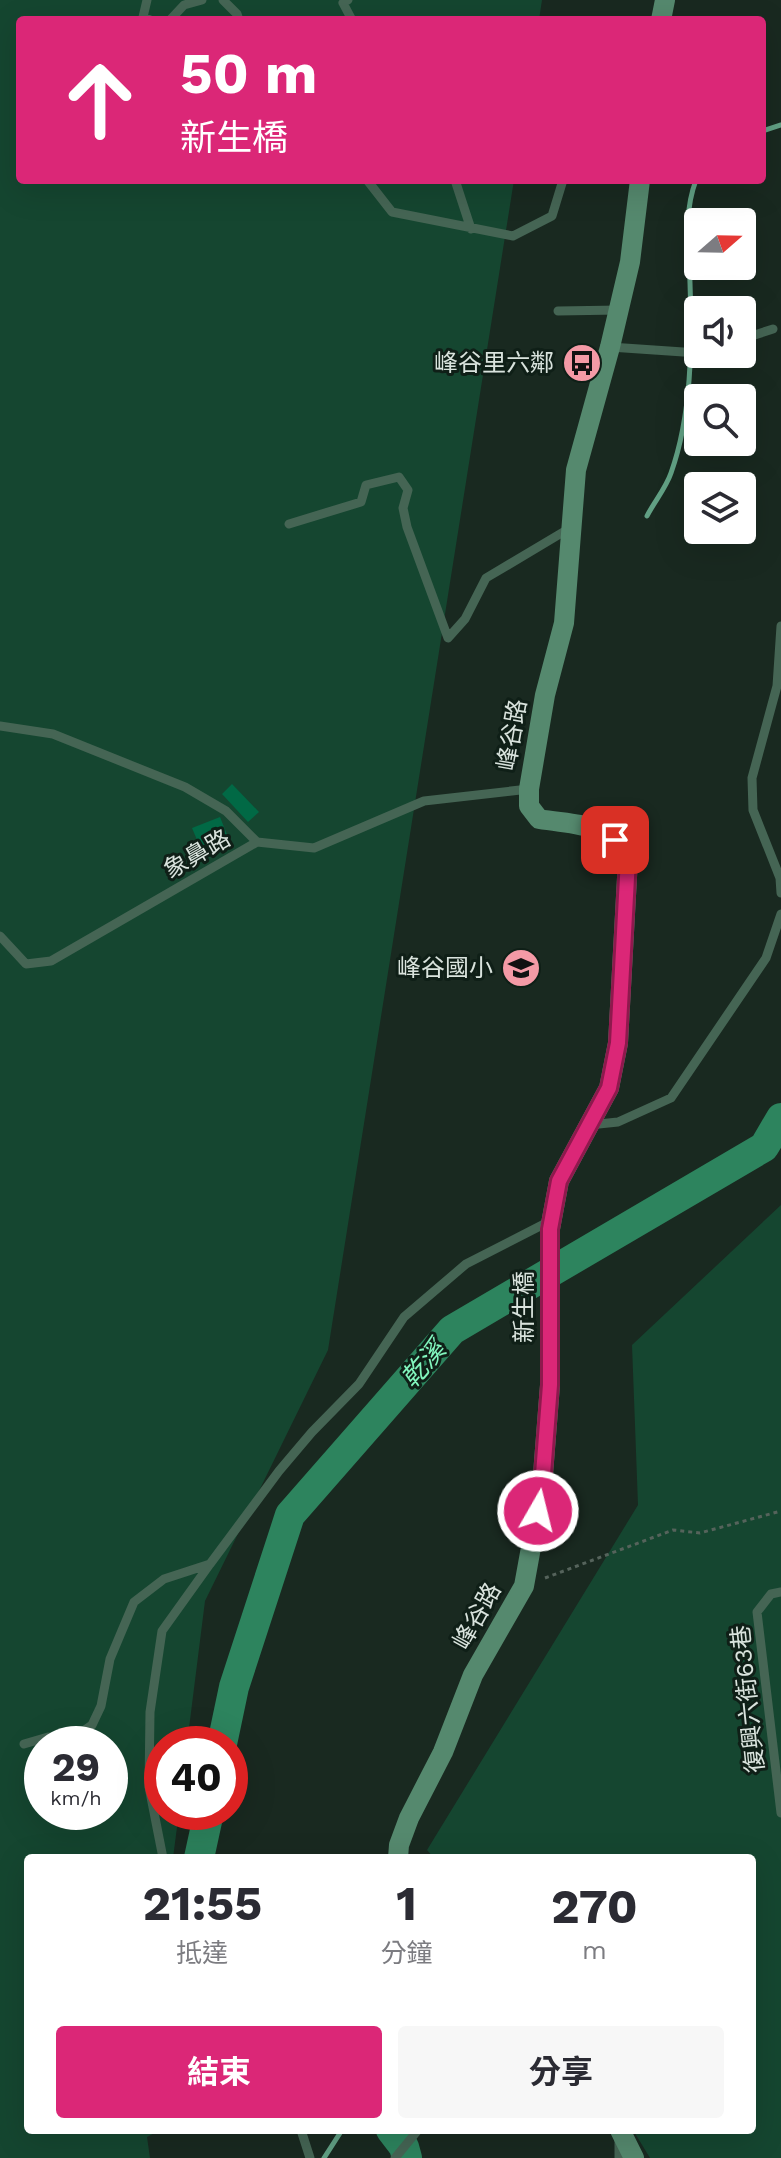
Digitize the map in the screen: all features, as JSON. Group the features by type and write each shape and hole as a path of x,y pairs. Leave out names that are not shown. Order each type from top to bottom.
{"street":[{"name":"峰谷路","path":"550,1224 559,1181 609,1088 618,1043 628,859 615,840 597,828 539,819 529,806 529,789 545,695 564,623 576,470 630,262 640,184"},
{"name":"新生橋","path":"550,1224 550,1385"},
{"name":"峰谷路","path":"399,1854 409,1818 443,1752 473,1675 524,1586 542,1487 550,1385"},
{"path":"622,2134 634,2158"}],"lane":[{"path":"174,16 184,5 202,0"},
{"path":"223,0 238,16"},
{"path":"348,0 343,3 350,16"},
{"path":"370,184 392,212 513,236 552,216 562,184"},
{"path":"456,184 471,229"},
{"path":"558,311 619,310"},
{"path":"756,334 773,329"},
{"path":"610,347 684,352"},
{"path":"289,524 361,502 366,485 399,477 408,490 403,508 407,527 448,638 465,619 486,578 572,526"},
{"path":"781,626 777,686 752,778 753,810 780,878 781,893"},
{"path":"0,726 53,734 185,787 226,811 257,842"},
{"name":"象鼻路","path":"0,936 26,964 51,961 257,842 314,848 424,801 529,789"},
{"path":"589,1125 618,1122 671,1098 766,958 781,914"},
{"path":"162,1854 149,1787 150,1712 162,1631 296,1452 359,1384 404,1317 466,1264 550,1224"},
{"path":"91,1726 101,1706 110,1659 134,1602 164,1579 210,1564"},
{"name":"復興六街63巷","path":"781,1592 771,1594 757,1612 781,1813"},
{"path":"302,2134 310,2158"},
{"path":"395,2158 415,2134"},
{"path":"619,2158 620,2134"}],"path":[{"path":"524,1586 673,1530 700,1533 781,1511"}],"green space":[{"path":"0,0 542,0 540,16 16,16 16,184 513,184 328,1350 205,1601 189,1726 144,1726 144,1830 177,1830 174,1854 24,1854 24,2134 153,2134 147,2137 150,2158 0,2158"},
{"path":"781,1205 781,2158 650,2158 635,2134 756,2134 756,1854 430,1854 427,1850 638,1505 632,1345"}],"building":[{"path":"232,784 259,812 248,822 222,794"},
{"path":"220,817 232,847 205,859 192,828"}],"waterway":[{"path":"766,130 781,125"},
{"path":"647,516 671,473 687,403 691,331 688,218 695,184"},
{"name":"乾溪","path":"226,1726 234,1687 290,1515 452,1330 764,1147 781,1118"},
{"name":"乾溪","path":"200,1854 205,1830"},
{"path":"324,2158 339,2134"},
{"name":"乾溪","path":"394,2134 404,2147 407,2158"}],"place":[{"name":"峰谷里六鄰","path":"582,363"},
{"name":"峰谷國小","path":"521,968"}],"route":[{"path":"538,1511 550,1385 550,1229 559,1181 609,1088 618,1043 628,859 615,840"}]}
